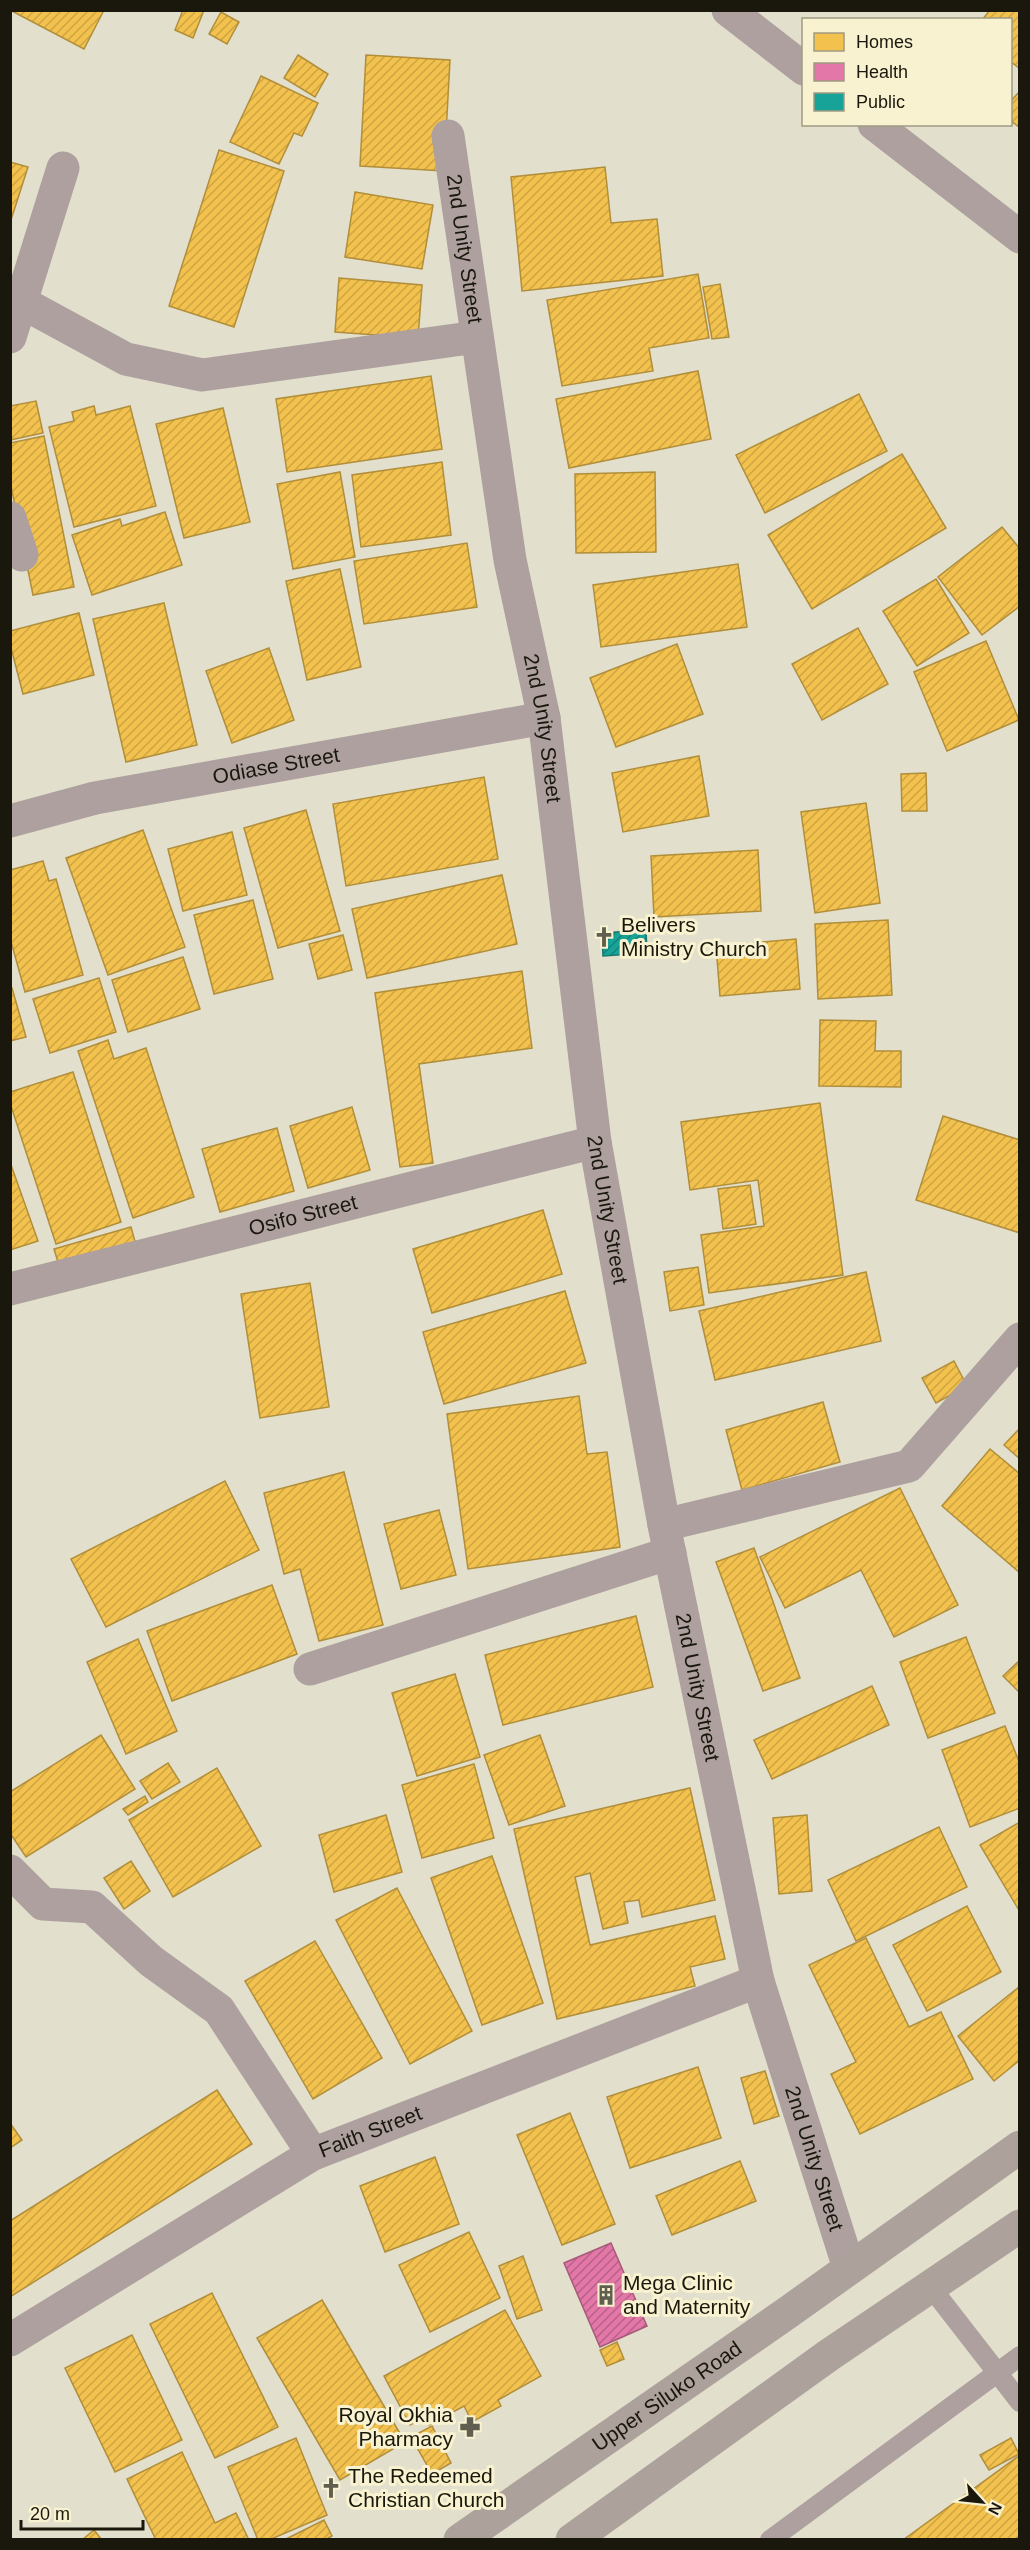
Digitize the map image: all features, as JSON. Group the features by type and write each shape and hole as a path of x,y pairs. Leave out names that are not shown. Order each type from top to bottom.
{"main road":[{"name":"Upper Siluko Road","path":"460,2540 1020,2147"},
{"path":"572,2540 819,2362 1020,2226"}],"street":[{"path":"728,10 802,67"},
{"path":"877,126 1020,237"},
{"name":"2nd Unity Street","path":"448,136 510,560 544,718 595,1142 667,1539 758,1982 849,2268"},
{"path":"10,337 63,168"},
{"path":"21,302 126,359 202,375 477,337"},
{"path":"10,518 22,555"},
{"name":"Odiase Street","path":"10,821 95,798 544,718"},
{"name":"Osifo Street","path":"10,1289 595,1142"},
{"path":"310,1669 667,1539 909,1466 1020,1339"},
{"path":"10,1871 42,1904 92,1908 150,1961 219,2010 313,2154"},
{"name":"Faith Street","path":"10,2340 313,2154 758,1982"}],"lane":[{"path":"930,2286 1020,2402"},
{"path":"770,2540 1020,2356"}],"building: Homes":[{"path":"10,10 104,10 84,49"},
{"path":"183,10 204,10 193,38 175,30"},
{"path":"990,10 1020,10 1020,69 1012,63 1012,18 984,18"},
{"path":"221,12 239,22 227,44 209,34"},
{"path":"298,55 328,74 315,97 284,78"},
{"path":"366,55 450,60 444,171 360,166"},
{"path":"261,76 318,103 302,136 294,133 279,164 230,142"},
{"path":"1020,91 1020,128 1012,122 1012,100"},
{"path":"219,150 284,171 234,327 169,306"},
{"path":"10,162 28,167 10,223"},
{"path":"605,167 611,223 657,219 663,276 522,291 511,177"},
{"path":"355,192 433,205 422,269 345,257"},
{"path":"698,274 709,338 649,348 653,371 562,386 547,300"},
{"path":"339,278 422,285 418,338 335,332"},
{"path":"720,284 729,337 712,339 703,287"},
{"path":"698,371 711,439 569,468 556,399"},
{"path":"431,376 442,449 287,472 276,399"},
{"path":"859,394 887,451 765,513 736,455"},
{"path":"36,401 43,433 10,440 10,406"},
{"path":"94,406 96,415 130,406 156,506 74,527 49,427 74,421 72,412"},
{"path":"223,408 250,522 184,538 156,424"},
{"path":"44,436 74,587 33,595 10,481 10,443"},
{"path":"902,454 946,528 812,609 768,535"},
{"path":"442,462 451,535 361,547 352,475"},
{"path":"340,472 355,557 293,569 277,484"},
{"path":"655,472 656,552 576,553 575,474"},
{"path":"165,512 182,565 92,595 72,535 120,519 122,526"},
{"path":"1002,527 1020,549 1020,606 982,635 938,577"},
{"path":"467,543 477,607 364,624 354,561"},
{"path":"738,564 747,627 601,647 593,585"},
{"path":"340,569 361,667 307,680 286,581"},
{"path":"936,579 969,633 917,666 883,611"},
{"path":"164,603 197,745 126,762 93,619"},
{"path":"79,613 94,675 23,694 10,644 10,631"},
{"path":"858,628 888,684 822,720 792,664"},
{"path":"986,641 1019,720 947,751 914,672"},
{"path":"677,644 703,714 616,747 590,678"},
{"path":"269,648 294,720 232,743 206,671"},
{"path":"699,756 709,816 623,832 612,773"},
{"path":"926,773 927,811 902,811 901,774"},
{"path":"484,777 498,859 346,886 333,804"},
{"path":"866,803 880,903 815,913 801,812"},
{"path":"306,810 340,931 278,948 244,828"},
{"path":"143,830 185,947 108,975 66,858"},
{"path":"232,832 247,895 183,911 168,849"},
{"path":"758,850 761,911 654,917 651,856"},
{"path":"43,861 49,881 56,879 83,975 25,992 10,938 10,870"},
{"path":"502,875 517,944 367,978 352,909"},
{"path":"253,900 273,979 214,994 194,915"},
{"path":"888,920 892,995 818,999 815,924"},
{"path":"343,935 352,970 318,979 309,944"},
{"path":"796,939 800,989 720,996 716,946"},
{"path":"183,957 200,1009 128,1032 112,980"},
{"path":"522,971 532,1048 419,1064 433,1163 400,1167 375,993"},
{"path":"99,978 116,1032 50,1053 33,999"},
{"path":"12,988 26,1037 10,1041 10,989"},
{"path":"820,1020 876,1021 875,1051 901,1051 901,1087 819,1086"},
{"path":"108,1040 114,1059 146,1048 194,1197 133,1218 78,1051"},
{"path":"73,1072 121,1222 56,1244 10,1103 10,1092"},
{"path":"820,1103 843,1275 709,1293 701,1235 764,1226 758,1180 690,1190 681,1122"},
{"path":"352,1107 370,1170 308,1188 290,1126"},
{"path":"943,1116 1020,1140 1020,1233 916,1200"},
{"path":"277,1128 294,1191 220,1212 202,1149"},
{"path":"10,1162 38,1241 10,1250"},
{"path":"750,1185 756,1224 723,1229 718,1189"},
{"path":"543,1210 562,1274 432,1313 413,1249"},
{"path":"131,1227 137,1249 61,1272 54,1249"},
{"path":"698,1267 704,1305 670,1311 664,1272"},
{"path":"866,1272 881,1341 715,1380 699,1311"},
{"path":"310,1283 329,1407 260,1418 241,1294"},
{"path":"565,1291 586,1363 444,1404 423,1332"},
{"path":"954,1361 967,1386 936,1403 922,1378"},
{"path":"579,1396 587,1454 607,1452 620,1547 468,1569 447,1414"},
{"path":"823,1402 840,1462 742,1490 726,1430"},
{"path":"1020,1428 1020,1459 1004,1445"},
{"path":"990,1449 1020,1474 1020,1573 942,1506"},
{"path":"344,1472 383,1625 319,1641 300,1569 284,1574 264,1493"},
{"path":"225,1481 259,1550 106,1627 71,1559"},
{"path":"900,1488 958,1605 894,1637 861,1570 785,1608 760,1557"},
{"path":"439,1510 456,1575 401,1589 384,1524"},
{"path":"754,1548 800,1678 763,1691 716,1562"},
{"path":"272,1585 297,1654 172,1701 147,1631"},
{"path":"636,1616 653,1687 503,1725 485,1655"},
{"path":"966,1637 995,1713 928,1738 900,1662"},
{"path":"138,1639 177,1731 126,1754 87,1662"},
{"path":"1020,1660 1020,1693 1003,1676"},
{"path":"455,1674 480,1757 417,1776 392,1693"},
{"path":"872,1686 889,1725 772,1779 754,1740"},
{"path":"1005,1726 1020,1764 1020,1808 970,1827 942,1750"},
{"path":"101,1735 135,1789 26,1857 10,1833 10,1792"},
{"path":"540,1735 565,1806 509,1825 484,1755"},
{"path":"168,1763 180,1782 152,1799 140,1781"},
{"path":"474,1764 494,1838 422,1858 402,1785"},
{"path":"217,1768 261,1846 173,1897 129,1820"},
{"path":"690,1788 715,1900 642,1917 639,1900 624,1902 628,1923 603,1929 590,1873 575,1877 590,1945 715,1916 725,1959 690,1967 695,1986 557,2019 514,1829"},
{"path":"145,1796 148,1802 128,1815 123,1809"},
{"path":"386,1815 402,1872 334,1892 319,1835"},
{"path":"807,1815 812,1891 779,1894 773,1818"},
{"path":"1020,1822 1020,1912 980,1845"},
{"path":"939,1827 967,1887 856,1941 828,1880"},
{"path":"492,1856 543,2003 482,2025 431,1878"},
{"path":"131,1861 150,1891 124,1909 104,1878"},
{"path":"397,1888 472,2031 410,2064 336,1920"},
{"path":"967,1906 1001,1972 927,2011 893,1945"},
{"path":"866,1938 909,2027 941,2012 973,2079 860,2134 831,2074 856,2062 809,1965"},
{"path":"315,1941 382,2058 313,2099 245,1981"},
{"path":"1020,1986 1020,2060 994,2081 958,2036"},
{"path":"698,2067 721,2138 630,2168 607,2097"},
{"path":"765,2071 779,2116 754,2124 741,2078"},
{"path":"217,2090 252,2144 10,2297 10,2221"},
{"path":"570,2113 615,2224 562,2245 517,2135"},
{"path":"10,2123 22,2140 10,2148"},
{"path":"435,2157 459,2224 385,2252 360,2186"},
{"path":"740,2161 756,2201 672,2235 656,2196"},
{"path":"469,2232 500,2298 430,2332 399,2265"},
{"path":"523,2256 542,2310 517,2319 499,2266"},
{"path":"212,2293 278,2427 215,2458 150,2324"},
{"path":"322,2300 405,2442 340,2480 257,2338"},
{"path":"505,2310 541,2376 498,2400 501,2406 472,2422 464,2406 429,2425 425,2417 410,2425 384,2376"},
{"path":"132,2335 182,2440 115,2472 65,2368"},
{"path":"617,2342 624,2359 607,2366 600,2350"},
{"path":"432,2426 451,2463 432,2474 411,2437"},
{"path":"296,2438 327,2515 269,2540 258,2540 228,2467"},
{"path":"1011,2438 1019,2454 989,2470 980,2455"},
{"path":"182,2452 215,2523 236,2513 249,2540 156,2540 127,2479"},
{"path":"1020,2455 1020,2535 1014,2540 903,2540"},
{"path":"324,2520 332,2536 325,2540 284,2540"},
{"path":"94,2530 102,2540 82,2540"}],"building: Health":[{"name":"Mega Clinic and Maternity","path":"611,2243 647,2326 600,2347 564,2263"}],"building: Public":[{"path":"646,930 647,953 603,956 602,933"}],"place":[{"name":"Belivers Ministry Church","path":"604,937"},
{"name":"Mega Clinic and Maternity","path":"606,2295"},
{"name":"Royal Okhia Pharmacy","path":"470,2427"},
{"name":"The Redeemed Christian Church","path":"331,2488"}]}
